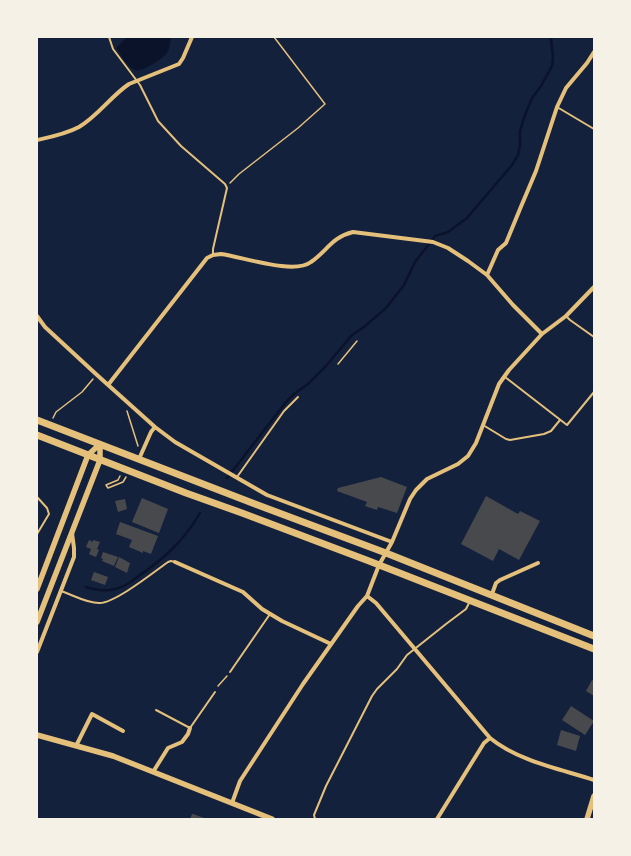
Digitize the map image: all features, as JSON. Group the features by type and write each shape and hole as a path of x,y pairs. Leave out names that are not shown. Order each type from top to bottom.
{"highway":[{"path":"37,420 492,594 594,636"},
{"path":"37,435 186,494 242,513 379,565 594,649"}],"street":[{"path":"37,140 64,133 80,126 88,121 122,89 136,81 179,64 192,37"},
{"path":"487,275 498,250 506,243 536,171 557,107 566,88 587,63 594,52"},
{"path":"108,385 207,258 213,255 226,255 294,267 307,265 336,239 343,234 353,232 433,242 456,253 487,275 513,305 542,334"},
{"path":"232,803 240,780 303,684 358,606 367,596 379,565 392,542 410,499 416,490 427,479 458,464 468,456 483,425 493,398 504,377 518,359 542,334 566,316 594,287"},
{"path":"37,316 45,327 97,375 155,427 175,442 208,462 280,501 392,542"},
{"path":"139,459 151,432 155,427"},
{"path":"37,589 88,455 100,444"},
{"path":"37,622 100,460 100,444"},
{"path":"37,652 61,591 74,552 72,530"},
{"path":"175,562 243,592 270,614 331,644"},
{"path":"492,594 496,583 500,580 538,562"},
{"path":"367,596 376,603 414,650 490,738 509,751 594,780"},
{"path":"76,746 92,714 123,731"},
{"path":"153,772 168,748 182,742 188,734 190,728"},
{"path":"37,735 113,756 272,819"},
{"path":"437,819 484,743 490,738"},
{"path":"587,819 594,796"}],"lane":[{"path":"109,37 113,49 140,85 153,113 165,129 204,167 222,180 227,188 213,249 213,255"},
{"path":"557,107 594,129"},
{"path":"566,316 594,337"},
{"path":"504,377 567,424 594,392"},
{"path":"235,477 284,411 298,397"},
{"path":"483,425 510,440 544,434 551,431 560,420"},
{"path":"37,497 47,508 49,514 37,534"},
{"path":"61,591 95,603 106,603 168,562 175,562"},
{"path":"315,819 314,815 326,786 372,696 377,689 398,669 407,655 466,610 470,600"},
{"path":"230,672 270,614"},
{"path":"156,710 190,728 215,692"}],"path":[{"path":"227,188 239,174 298,128 325,104 274,37"},
{"path":"338,364 357,341"},
{"path":"50,424 56,412 82,392 97,375"},
{"path":"127,411 138,446"},
{"path":"121,475 118,480 106,485 108,488 123,482"},
{"path":"215,692 217,687 230,672"}],"water":[{"path":"127,37 171,37 169,49 165,55 142,69 135,70 129,66 116,48"}],"building":[{"path":"381,477 407,487 397,513 378,507 377,510 365,506 367,502 337,491 338,488"},
{"path":"486,496 518,514 520,511 540,521 519,560 499,549 493,561 461,544"},
{"path":"142,498 168,509 159,533 132,522"},
{"path":"125,499 127,509 118,512 115,501"},
{"path":"120,522 158,536 151,554 143,551 143,553 129,547 132,540 116,534"},
{"path":"89,540 93,542 93,540 100,542 96,557 89,554 91,549 86,547"},
{"path":"103,552 118,557 114,566 102,561 103,559 101,558"},
{"path":"119,557 130,563 127,573 115,567"},
{"path":"94,572 108,577 105,585 91,580"},
{"path":"592,680 594,681 594,696 586,691"},
{"path":"571,706 594,721 585,735 562,720"},
{"path":"561,730 580,736 576,751 557,745"},
{"path":"193,814 207,819 190,819"}],"waterway":[{"path":"227,478 286,402 308,384 325,367 352,335 386,308 404,285 415,262 435,236 448,232 467,218 512,165 518,155 520,131 525,115 532,98 541,86 552,66 553,59 551,37"},
{"path":"86,587 97,590 113,590 129,583 169,552 193,525 200,513"}]}
